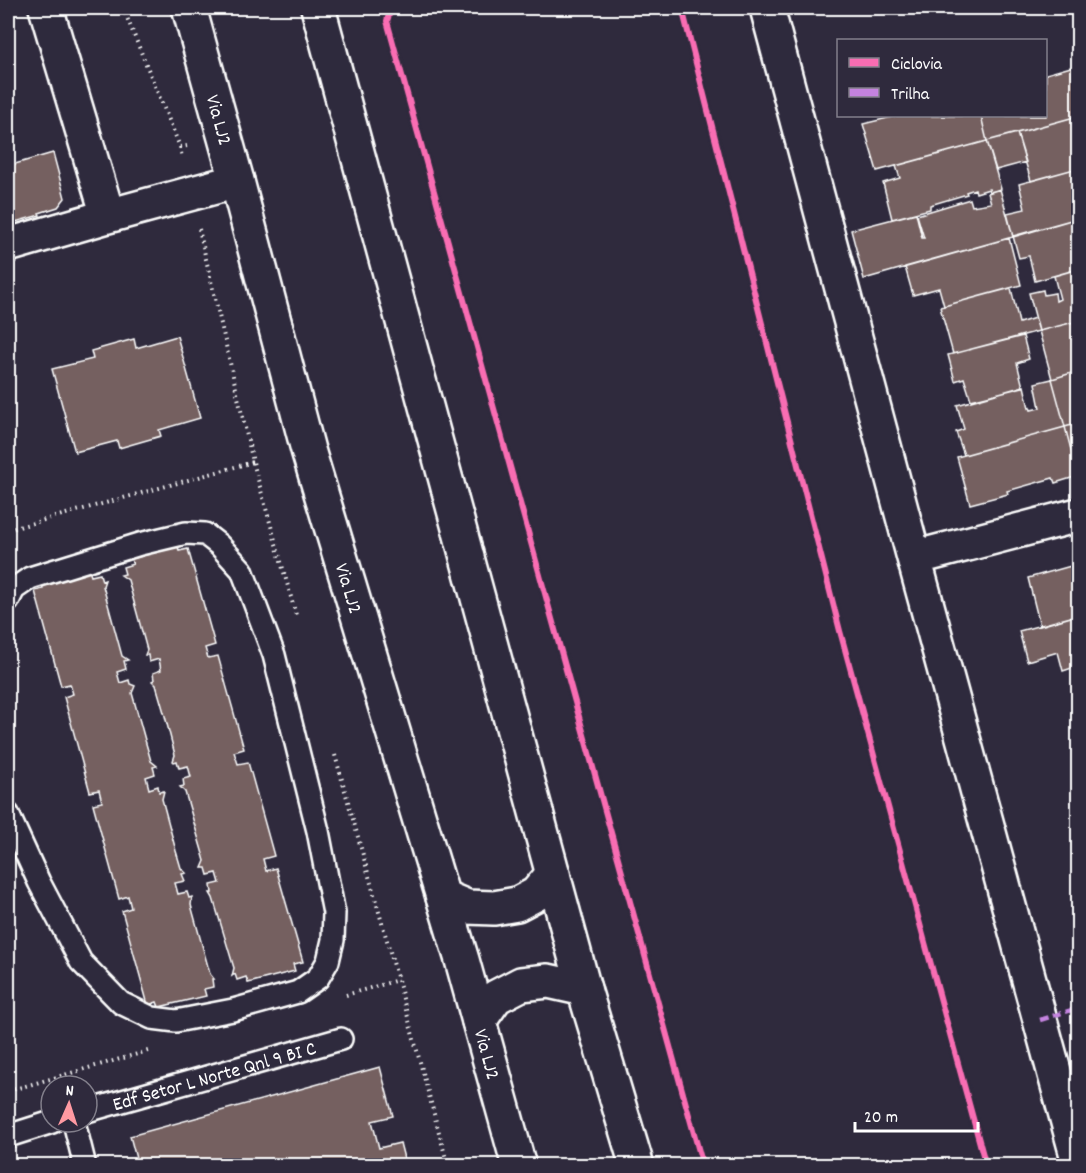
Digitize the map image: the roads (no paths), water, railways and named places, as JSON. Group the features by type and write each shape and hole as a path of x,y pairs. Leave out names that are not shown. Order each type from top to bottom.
{"main road":[{"path":"46,8 108,216"},
{"name":"Via LJ2","path":"189,8 308,450 443,897 519,1166"},
{"path":"318,8 584,989 636,1166"},
{"path":"768,8 914,558 1078,1159"},
{"path":"8,245 237,181"},
{"path":"914,558 1078,515"},
{"path":"443,897 466,907 494,908 517,904 536,894 553,874"},
{"path":"479,1021 496,997 520,984 548,981 584,989"}],"lane":[{"path":"8,601 14,589 30,578 140,544 186,533 206,534 243,570 274,655 318,831 334,913 333,940 328,961 318,978 298,992 233,1010 176,1021 152,1018 122,1003 81,962 39,882 8,814"},
{"name":"Edf Setor L Norte Qnl 9 BI C","path":"99,1109 341,1039"},
{"path":"8,1136 39,1126"},
{"path":"77,1134 85,1166"}]}
